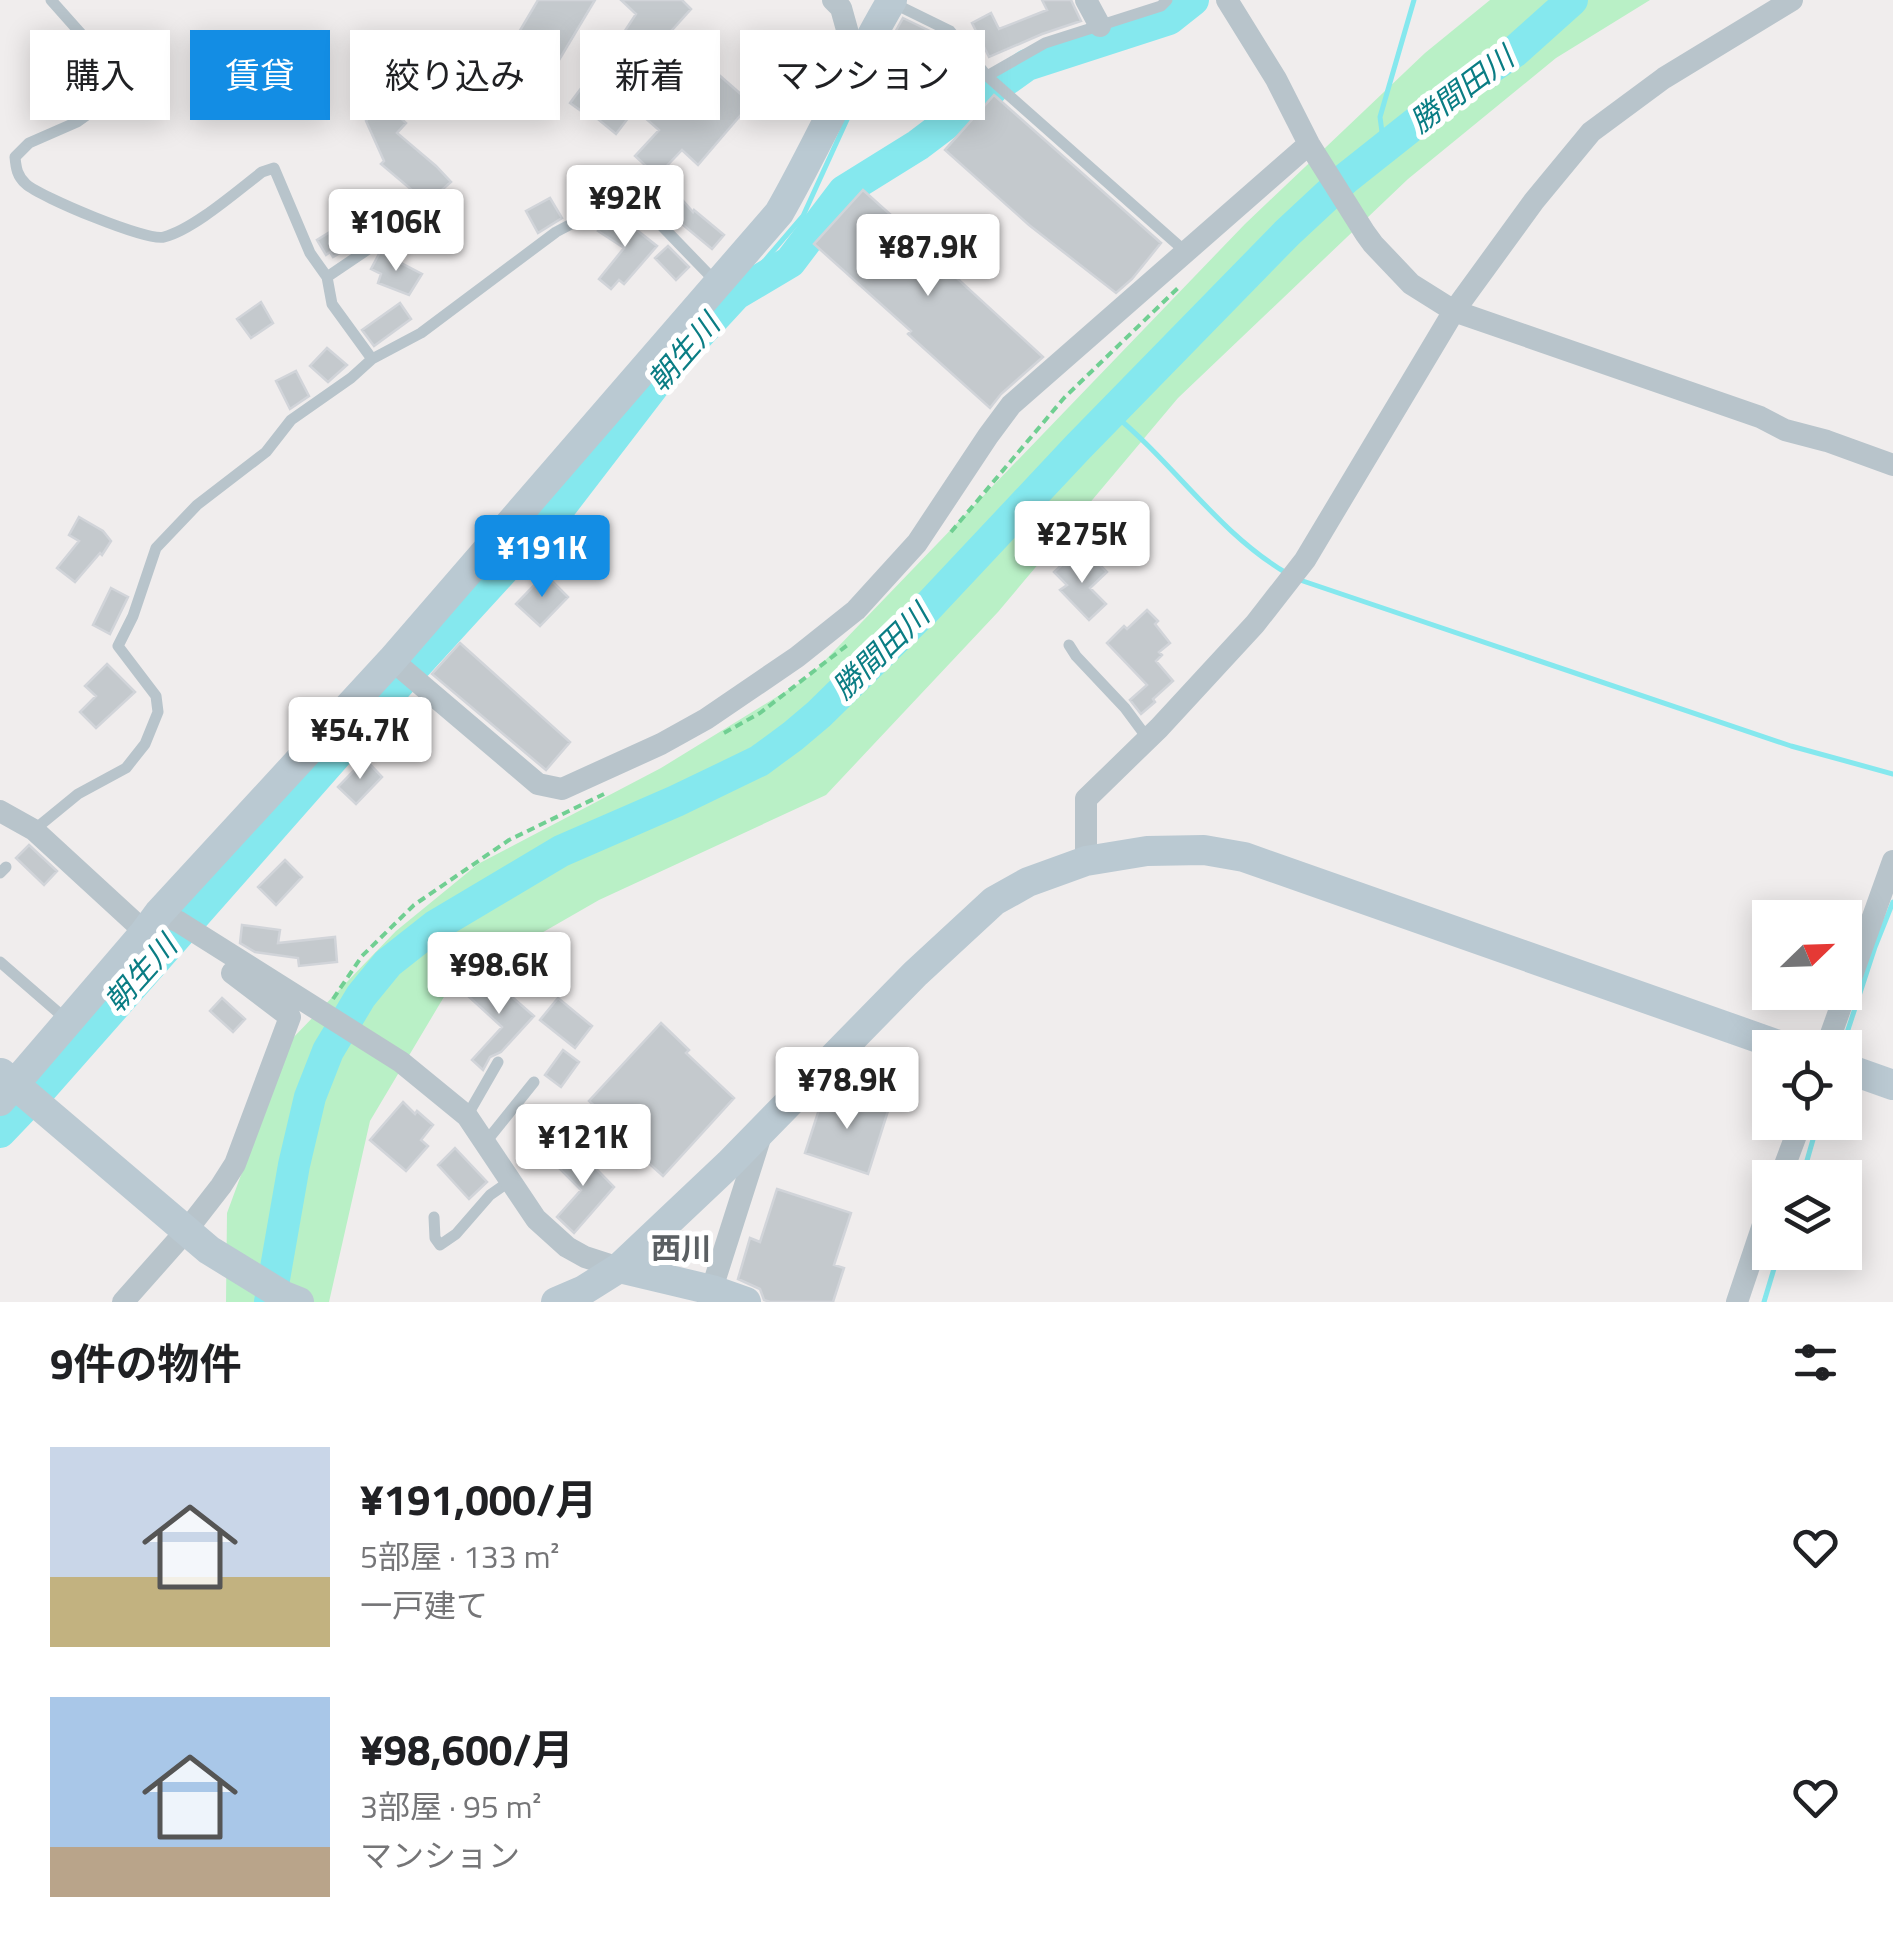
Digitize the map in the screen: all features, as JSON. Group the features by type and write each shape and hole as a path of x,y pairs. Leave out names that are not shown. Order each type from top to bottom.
{"street":[{"path":"833,0 841,8 847,30"},
{"path":"1086,0 1100,26"},
{"path":"1227,0 1276,79 1308,144 1365,233 1411,284 1454,311 1893,465"},
{"path":"1086,861 1086,799 1255,624 1306,560 1454,311 1534,202 1592,132 1664,78 1792,0"},
{"path":"874,30 891,1"},
{"path":"299,1302 197,1240 5,1086 161,923 779,213 829,120"},
{"path":"392,660 538,784 562,789 706,719 797,657 856,610 917,543 1011,405 1308,144"},
{"path":"0,811 34,830 290,1017 235,1164 197,1240 123,1302"},
{"path":"556,1302 619,1268 729,1164 915,974 994,902 1028,882 1086,861 1147,851 1204,850 1244,857 1752,1036"},
{"path":"1832,1030 1893,861"},
{"path":"161,923 316,1008 401,1062 467,1116 536,1219 567,1248 710,1296 746,1302"},
{"path":"1862,1074 1893,1085"},
{"path":"710,1296 764,1128"},
{"path":"1737,1302 1752,1257"}],"lane":[{"path":"50,0 83,36 108,83 105,102 77,122 29,142 15,157 16,171 28,186 129,232 160,239 184,229 262,172 274,168 310,253 327,278 332,304 372,359"},
{"path":"987,76 1045,43 1161,6 1167,0"},
{"path":"891,1 950,31 987,76 1186,252"},
{"path":"34,830 78,794 126,768 144,744 158,712 156,696 118,646 133,616 156,548 197,505 266,452 291,420 372,359 421,333 556,232 630,193 718,283"},
{"path":"327,278 395,231 401,217"},
{"path":"1068,645 1126,708 1148,739"},
{"path":"0,962 69,1022"},
{"path":"467,1116 498,1062"},
{"path":"485,1143 534,1082"},
{"path":"434,1217 435,1238 440,1245 510,1180"}],"green space":[{"path":"1490,0 1650,0 1556,58 1408,179 1178,398 998,612 826,795 599,900 451,985 370,1121 329,1302 226,1302 227,1213 291,1040 396,931 478,864 661,768 809,677 1245,224 1425,53"}],"building":[{"path":"538,0 595,0 560,58 560,30 520,30"},
{"path":"621,0 682,0 691,9 672,30 626,30 636,14"},
{"path":"1042,0 1071,0 1081,21 989,57 985,30 976,30 972,23 991,13 999,29 1047,10"},
{"path":"903,18 928,30 896,30"},
{"path":"720,76 740,93 740,116 698,165 682,150 657,176 635,156 659,130 648,120 720,120"},
{"path":"580,90 580,110 570,103"},
{"path":"994,95 1161,243 1116,293 1029,225 945,150 972,120 985,120 985,105"},
{"path":"403,120 406,123 397,133 451,182 436,195 442,201 422,221 408,207 419,196 381,164 384,161 366,121"},
{"path":"599,120 627,120 616,134"},
{"path":"664,179 693,212 724,235 712,249 647,195"},
{"path":"863,190 1043,357 990,408 814,244"},
{"path":"550,198 562,218 538,233 526,211"},
{"path":"614,212 657,246 624,284 619,280 611,289 599,279 624,248 598,231"},
{"path":"338,227 350,247 333,257 330,252 326,255 317,240"},
{"path":"668,246 689,267 676,280 655,258"},
{"path":"380,252 422,274 409,295 378,283 381,274 371,269"},
{"path":"261,302 273,323 251,338 237,319"},
{"path":"400,303 411,319 374,346 362,330"},
{"path":"327,348 347,365 328,382 310,366"},
{"path":"296,371 309,396 290,409 276,381"},
{"path":"79,517 103,531 111,541 75,582 57,568 79,541 69,535"},
{"path":"1075,559 1087,570 1096,561 1107,572 1090,588 1106,604 1089,620 1060,590 1067,585 1054,572 1067,560 1070,563"},
{"path":"545,574 568,597 540,626 516,604"},
{"path":"111,588 128,597 110,634 93,625"},
{"path":"1147,610 1170,643 1159,652 1162,655 1156,661 1173,681 1141,714 1130,700 1147,685 1107,643"},
{"path":"460,643 570,742 546,770 432,674"},
{"path":"107,664 135,692 96,728 80,712 96,696 85,686"},
{"path":"365,759 382,777 356,804 338,787"},
{"path":"29,845 57,871 44,885 16,858"},
{"path":"285,860 302,877 276,905 258,887"},
{"path":"242,925 280,930 278,943 335,937 337,962 299,966 298,958 255,952 240,943"},
{"path":"487,975 534,1016 501,1052 490,1057 483,1070 472,1060 502,1027 468,996"},
{"path":"222,998 245,1019 233,1032 210,1011"},
{"path":"558,998 592,1026 575,1048 540,1020"},
{"path":"661,1023 689,1050 686,1053 734,1098 663,1176 634,1150 638,1146 589,1101"},
{"path":"563,1050 579,1062 561,1087 545,1075"},
{"path":"827,1091 888,1111 868,1174 805,1153"},
{"path":"403,1102 433,1125 421,1140 428,1146 406,1171 370,1140"},
{"path":"575,1147 614,1187 574,1233 557,1217 581,1190 557,1166"},
{"path":"455,1148 487,1182 469,1199 438,1165"},
{"path":"777,1189 851,1213 834,1265 844,1268 833,1302 770,1302 764,1300 760,1289 738,1279 750,1238 760,1242"}],"waterway":[{"name":"朝生川","path":"1003,82 1027,65 1169,19 1193,0"},
{"path":"1384,147 1380,117 1414,0"},
{"name":"勝間田川","path":"270,1302 310,1097 328,1051 361,996 388,963 435,926 561,851 759,761 793,736 924,611 1287,233 1345,179 1456,91 1514,52 1572,0"},
{"name":"朝生川","path":"417,664 558,510 664,372 736,294 790,262 844,191 918,145 992,89"},
{"path":"736,294 803,216 847,120"},
{"path":"1112,413 1240,539 1288,574"},
{"path":"1297,579 1791,746 1893,774"},
{"name":"朝生川","path":"0,1132 401,681"},
{"path":"1848,1030 1893,902"},
{"path":"1807,1160 1813,1140"},
{"path":"1764,1302 1774,1270"}],"district":[{"name":"西川","path":"681,1249"}]}
